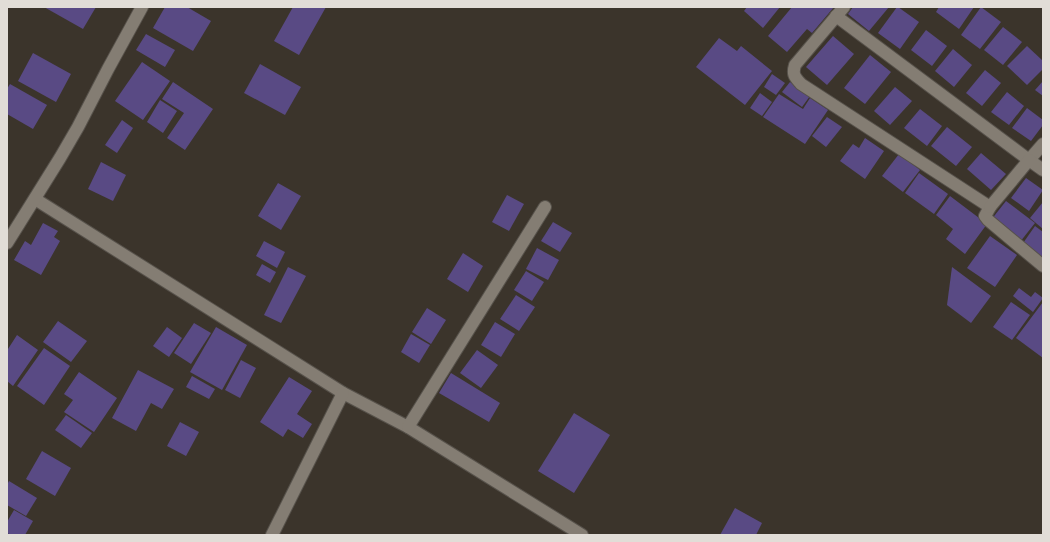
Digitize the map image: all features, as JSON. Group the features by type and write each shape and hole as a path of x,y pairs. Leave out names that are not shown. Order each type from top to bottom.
{"street":[{"path":"7,243 78,127 142,7"},
{"path":"990,207 801,84 796,78 793,71 795,65 840,12 1043,170"},
{"path":"1043,144 990,207 985,216 1043,266"},
{"path":"35,199 342,393 408,427 582,535"},
{"path":"408,427 545,207"},
{"path":"272,535 342,393"}],"building":[{"path":"44,7 96,7 83,29"},
{"path":"165,7 187,7 211,21 193,51 153,28"},
{"path":"293,7 326,7 299,55 274,41"},
{"path":"747,7 780,7 763,28 744,11"},
{"path":"792,7 834,7 812,33 807,29 787,52 768,36"},
{"path":"853,7 889,7 869,31 848,14"},
{"path":"897,7 919,22 900,49 878,33"},
{"path":"939,7 974,7 959,29 936,12"},
{"path":"981,7 1001,22 980,49 961,35"},
{"path":"1003,27 1022,42 1003,65 984,50"},
{"path":"926,30 947,46 932,66 911,50"},
{"path":"146,34 175,50 165,67 136,50"},
{"path":"833,36 854,54 827,85 806,67"},
{"path":"719,38 737,51 741,46 772,71 745,105 696,67"},
{"path":"1027,46 1043,61 1043,69 1027,85 1007,66"},
{"path":"953,49 972,65 954,87 935,71"},
{"path":"33,53 71,74 56,102 18,81"},
{"path":"870,55 891,72 865,104 844,88"},
{"path":"142,62 170,81 143,120 115,101"},
{"path":"260,64 301,87 285,115 244,93"},
{"path":"985,70 1001,83 982,106 966,93"},
{"path":"772,74 785,83 776,95 764,87"},
{"path":"1043,81 1043,96 1035,90"},
{"path":"173,82 213,109 185,150 167,138 184,113 162,99"},
{"path":"790,82 810,96 802,107 782,92"},
{"path":"10,84 47,105 33,129 7,114 7,89"},
{"path":"895,87 912,101 890,125 874,111"},
{"path":"1007,92 1024,106 1009,125 991,112"},
{"path":"760,93 772,102 762,116 750,108"},
{"path":"779,94 803,109 810,98 828,110 805,144 763,117"},
{"path":"160,100 177,111 163,133 147,122"},
{"path":"1027,108 1043,120 1043,125 1031,141 1012,128"},
{"path":"920,109 942,126 927,146 904,128"},
{"path":"827,117 842,127 826,147 812,136"},
{"path":"122,120 133,128 117,153 105,145"},
{"path":"947,127 972,147 956,166 931,146"},
{"path":"865,138 884,151 865,179 840,161 853,144 859,148"},
{"path":"981,153 1006,174 991,190 967,169"},
{"path":"899,154 920,170 903,192 882,176"},
{"path":"101,162 126,175 113,201 88,189"},
{"path":"919,173 948,194 934,214 905,193"},
{"path":"1026,178 1043,190 1029,211 1011,198"},
{"path":"278,183 301,196 281,230 258,216"},
{"path":"507,195 524,204 509,231 492,222"},
{"path":"950,196 987,224 965,254 946,239 953,229 936,215"},
{"path":"1006,201 1035,223 1020,242 991,220"},
{"path":"1043,202 1043,229 1030,218"},
{"path":"553,222 572,233 560,252 541,241"},
{"path":"43,223 58,231 54,237 60,241 41,275 14,260 25,241 31,245"},
{"path":"1035,226 1043,232 1043,262 1021,246"},
{"path":"990,236 1017,255 995,287 967,268"},
{"path":"264,241 285,252 277,268 256,256"},
{"path":"537,248 559,260 548,280 526,269"},
{"path":"463,253 483,266 468,292 447,279"},
{"path":"262,264 276,272 270,283 256,275"},
{"path":"288,267 306,276 281,323 264,315"},
{"path":"952,267 991,296 971,323 947,305"},
{"path":"526,271 544,282 532,301 514,290"},
{"path":"1019,288 1031,297 1035,292 1043,298 1033,312 1013,296"},
{"path":"516,295 535,307 519,331 500,319"},
{"path":"1011,302 1030,315 1012,340 993,327"},
{"path":"1043,302 1043,358 1016,338"},
{"path":"427,308 446,320 431,344 412,332"},
{"path":"58,321 87,341 71,362 43,342"},
{"path":"495,322 515,334 501,357 481,345"},
{"path":"194,323 211,333 191,364 174,353"},
{"path":"167,327 182,338 169,357 153,346"},
{"path":"216,327 247,345 222,390 190,372"},
{"path":"411,334 430,345 419,363 401,352"},
{"path":"17,335 38,350 13,386 7,381 7,348 8,349"},
{"path":"44,348 70,366 44,405 17,386"},
{"path":"477,350 498,365 481,388 460,373"},
{"path":"241,360 256,368 240,398 225,390"},
{"path":"138,370 174,389 162,409 151,403 136,431 112,418"},
{"path":"79,372 117,398 94,432 64,412 73,400 64,394"},
{"path":"451,373 500,403 489,422 439,393"},
{"path":"192,376 215,389 209,399 186,387"},
{"path":"289,377 312,391 297,414 312,424 303,438 288,429 283,437 260,422"},
{"path":"574,413 610,435 574,493 538,471"},
{"path":"66,415 92,433 81,448 55,430"},
{"path":"180,422 199,432 186,456 167,446"},
{"path":"42,451 71,468 55,496 26,479"},
{"path":"9,481 37,498 26,516 7,505 7,485"},
{"path":"735,508 762,523 756,535 720,535"},
{"path":"14,510 33,521 25,535 11,535 7,533 7,522"}]}
